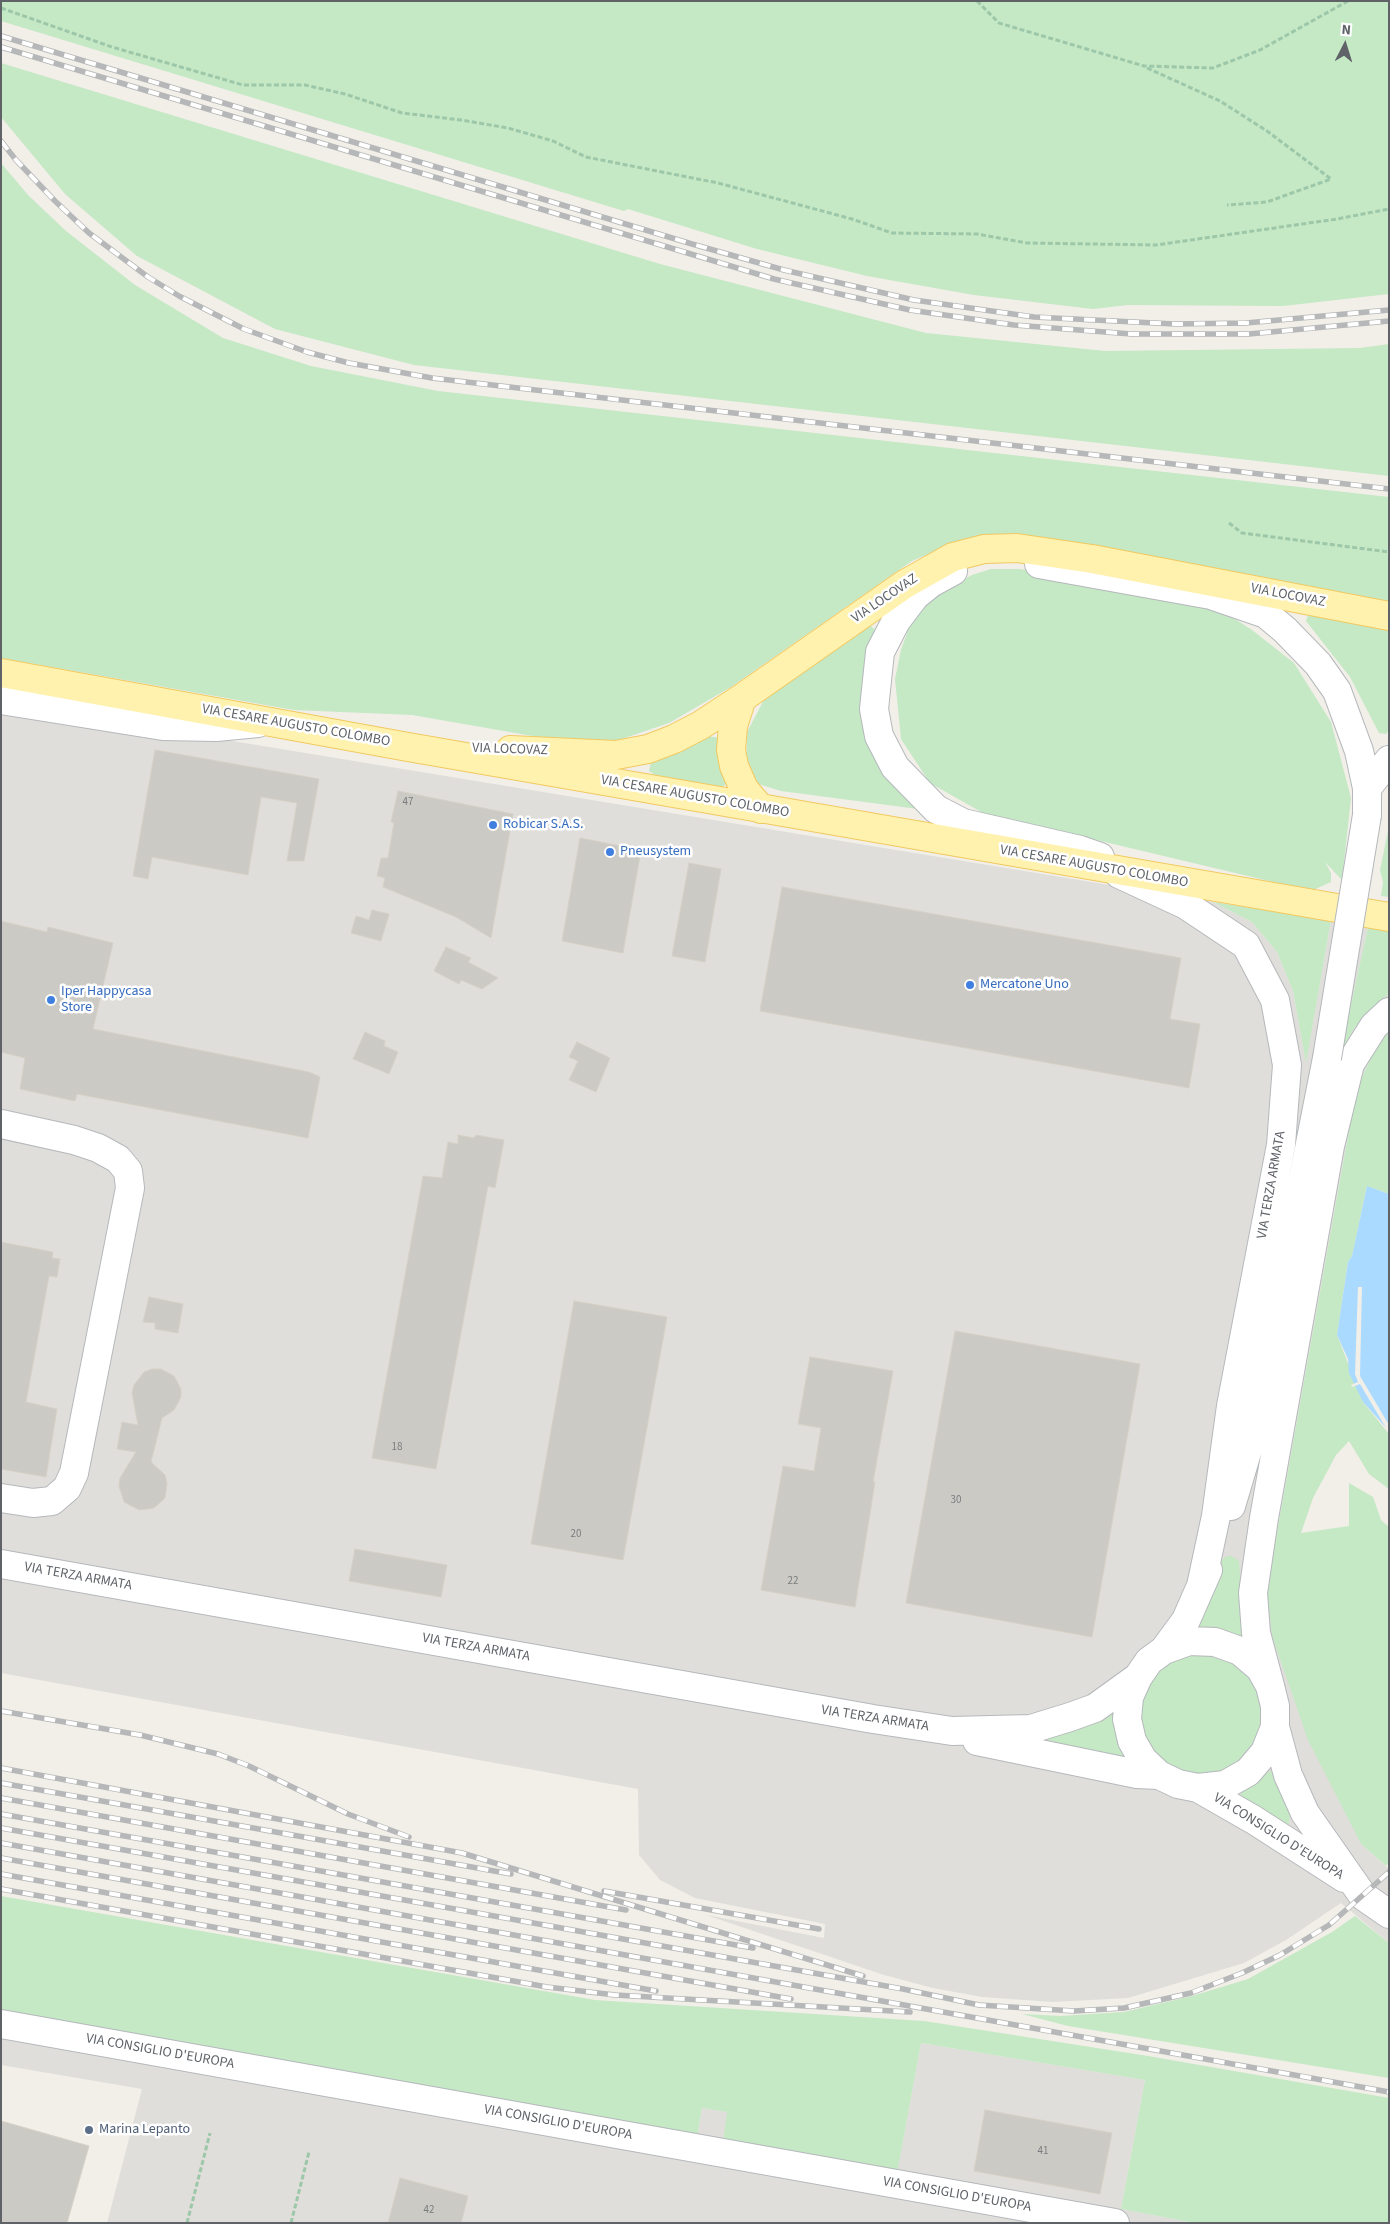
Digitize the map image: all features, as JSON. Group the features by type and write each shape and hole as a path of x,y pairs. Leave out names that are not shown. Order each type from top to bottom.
{"main road":[{"name":"VIA LOCOVAZ","path":"408,747 616,755 648,749 674,739 701,725 904,584 953,557 984,548 1017,548 1229,584 1389,616"},
{"name":"VIA CESARE AUGUSTO COLOMBO","path":"1,673 408,747 1389,917"},
{"path":"742,698 733,726 731,750 734,766 744,789 761,809"}],"street":[{"name":"VIA LOCOVAZ","path":"1152,877 1080,850 963,823 936,809 895,767 879,736 874,708 880,652 896,621 915,596 925,588 946,573 1000,559 1034,563 1211,595 1269,615"},
{"name":"VIA TERZA ARMATA","path":"1229,584 1269,615 1318,664 1337,691 1351,725 1367,788 1367,815 1327,1058 1253,1432 1223,1532 1186,1620 1164,1650 1149,1662 1138,1677 1129,1697 1127,1719 1132,1741 1143,1760 1159,1775 1178,1784 1198,1788 1225,1784 1248,1772 1266,1752 1275,1727 1275,1706 1256,1633 1253,1593 1250,1515 1253,1432"},
{"path":"1,700 163,726 216,727 272,722"},
{"path":"1367,788 1389,760"},
{"name":"VIA TERZA ARMATA","path":"1109,870 1186,905 1246,945 1275,1000 1287,1065 1281,1145 1231,1406 1216,1516 1201,1586"},
{"name":"VIA TERZA ARMATA","path":"1253,1593 1270,1479 1330,1146 1350,1064 1374,1026 1389,1012"},
{"path":"1,1124 98,1148 118,1160 128,1172 130,1188 74,1473 67,1488 52,1500 33,1503 1,1498"},
{"name":"VIA TERZA ARMATA","path":"1,1564 952,1732 977,1741 1044,1756 1137,1774 1159,1775"},
{"name":"VIA TERZA ARMATA","path":"1164,1650 1189,1641 1215,1642 1240,1651 1260,1668 1270,1686"},
{"name":"VIA TERZA ARMATA","path":"952,1732 1031,1729 1094,1708 1138,1677"},
{"name":"VIA CONSIGLIO D'EUROPA","path":"1275,1727 1288,1776 1304,1813 1363,1896 1389,1914"},
{"name":"VIA CONSIGLIO D'EUROPA","path":"1198,1788 1254,1820 1357,1886"},
{"name":"VIA CONSIGLIO D'EUROPA","path":"1,2024 1115,2223"}],"path":[{"path":"977,1 999,23 1144,66 1220,101 1267,131 1331,179 1267,202 1227,205"},
{"path":"1144,66 1214,68 1260,50 1348,1"},
{"path":"1,8 112,47 243,85 304,85 345,94 402,113 508,128 553,141 586,156 718,183 852,219 892,233 977,234 1026,243 1156,245 1337,219 1389,209"},
{"path":"1229,523 1242,533 1389,552"},
{"path":"187,2223 210,2133"},
{"path":"291,2223 309,2152"}],"shaded area":[{"path":"1,703 1213,902 1252,922 1277,952 1293,991 1306,1062 1331,920 1368,927 1341,1053 1355,1027 1389,993 1389,1032 1376,1046 1356,1091 1267,1588 1361,1844 1389,1869 1389,1943 1341,1903 1286,1940 1244,1963 1128,1998 1053,2002 982,1997 933,1988 884,1975 706,1915 824,1938 825,1924 695,1898 660,1880 639,1855 638,1789 1,1673"},
{"path":"1,2012 697,2138 702,2108 728,2112 723,2141 897,2173 921,2043 1145,2080 1121,2209 1195,2223 107,2223 142,2089 1,2065"}],"green space":[{"path":"1,1 1389,1 1389,294 1283,306 1128,305 1093,309 974,295 867,276 757,249 628,209 624,211 1,21"},
{"path":"1,63 660,264 926,333 1105,351 1360,348 1389,344 1389,476 414,365 275,329 137,256 65,194 1,117"},
{"path":"1,163 28,195 66,231 135,285 223,338 311,366 438,391 1389,497 1389,602 1250,575 1068,544 959,541 912,561 731,687 669,723 604,745 550,739 412,715 294,710 1,658"},
{"path":"991,569 1020,569 1200,601 1227,614 1252,630 1294,663 1331,722 1351,798 1342,880 1325,862 1331,873 1331,882 1311,891 983,813 930,783 901,739 895,679 901,650 910,625 924,605 972,575"},
{"path":"1309,613 1389,624 1389,730 1386,734 1379,733 1350,677 1306,621"},
{"path":"868,624 879,633 868,667 918,809 781,791 755,783 746,769 747,732 765,698"},
{"path":"706,736 721,738 728,783 722,787 658,777 649,771 651,762 672,755"},
{"path":"1389,826 1389,897 1381,896 1383,882 1380,870"},
{"path":"1213,902 1331,920 1306,1063 1293,991 1277,952 1252,922"},
{"path":"1368,927 1389,931 1389,993 1355,1027 1340,1055"},
{"path":"1389,1032 1389,1194 1367,1186 1352,1256 1348,1262 1337,1335 1363,1402 1389,1434 1389,1489 1369,1474 1349,1441 1336,1455 1313,1498 1301,1533 1349,1526 1349,1483 1373,1497 1381,1520 1389,1527 1389,1862 1386,1866 1361,1844 1308,1740 1272,1636 1267,1588 1356,1091 1376,1046"},
{"path":"1227,1556 1232,1556 1239,1561 1245,1645 1188,1635 1222,1560"},
{"path":"1202,1651 1226,1656 1237,1661 1246,1669 1254,1678 1259,1689 1264,1713 1259,1737 1254,1748 1246,1757 1237,1765 1226,1770 1202,1775 1178,1770 1167,1765 1158,1757 1150,1748 1145,1737 1140,1713 1145,1689 1150,1678 1158,1669 1167,1661 1178,1656"},
{"path":"1114,1712 1127,1761 1045,1744 1052,1735 1100,1720"},
{"path":"1270,1771 1276,1773 1290,1812 1289,1824 1278,1823 1239,1798 1243,1790"},
{"path":"1,1896 595,2000 924,2021 1148,2056 1389,2098 1389,2223 1195,2223 1121,2209 1145,2080 921,2043 897,2174 723,2142 727,2112 702,2108 697,2138 1,2012"},
{"path":"1355,1916 1389,1943 1389,2078 1068,2026 1022,2014 1061,2016 1124,2012 1192,1996 1248,1979 1332,1932"}],"water":[{"path":"1367,1186 1389,1194 1389,1431 1363,1402 1349,1373 1348,1359 1337,1335 1348,1262 1352,1256"}],"pier":[{"path":"1358,1287 1362,1287 1360,1376 1389,1425 1389,1433 1360,1384 1352,1387 1351,1385 1358,1382 1355,1374"}],"building":[{"path":"155,750 319,779 304,861 287,861 297,803 261,797 248,875 152,857 148,879 133,876"},
{"path":"398,791 513,814 491,938 456,917 383,887 385,878 377,876 381,858 388,858 394,823 391,822"},
{"path":"580,838 641,850 623,953 562,941"},
{"path":"689,863 721,869 705,962 672,956"},
{"name":"Mercatone Uno","path":"782,887 1181,958 1170,1019 1200,1024 1189,1088 760,1011"},
{"path":"372,910 389,914 381,941 351,933 356,916 369,920"},
{"path":"1,921 47,932 48,927 113,943 93,1029 309,1072 320,1077 308,1138 77,1094 75,1101 20,1089 25,1058 1,1052"},
{"path":"446,947 471,958 468,962 498,978 482,989 461,980 459,984 434,971"},
{"path":"365,1032 385,1041 384,1046 398,1052 389,1074 353,1059"},
{"path":"577,1042 610,1058 596,1092 569,1080 578,1061 569,1057"},
{"path":"458,1135 474,1138 476,1135 504,1140 495,1188 488,1186 436,1469 372,1458 423,1176 442,1178 448,1142 458,1144"},
{"path":"1,1242 53,1252 52,1258 60,1259 57,1277 49,1276 26,1402 57,1409 46,1477 1,1469"},
{"path":"149,1297 183,1304 178,1333 155,1329 155,1323 143,1322"},
{"path":"574,1301 667,1317 623,1560 531,1544"},
{"path":"955,1331 1140,1364 1092,1637 906,1603"},
{"path":"810,1357 893,1371 873,1482 875,1482 855,1607 761,1590 783,1466 814,1471 821,1428 798,1424"},
{"path":"152,1369 161,1369 174,1376 181,1389 181,1397 174,1410 162,1418 151,1462 165,1475 167,1483 165,1498 154,1508 139,1510 124,1502 119,1486 120,1478 136,1452 117,1449 122,1422 138,1425 132,1393 134,1385 144,1372"},
{"path":"355,1549 447,1565 441,1597 349,1581"},
{"path":"985,2110 1112,2133 1100,2194 974,2171"},
{"path":"1,2121 89,2146 67,2223 1,2223"},
{"path":"400,2178 468,2196 461,2223 388,2223"}],"railway":[{"path":"1,36 692,244 784,270 914,300 1034,317 1175,324 1246,323 1389,310"},
{"path":"1,47 774,279 910,310 1014,325 1131,334 1249,334 1389,321"},
{"path":"1,141 16,160 55,201 89,233 148,277 179,296 244,329 307,352 349,363 432,378 1389,489"},
{"path":"1,1711 140,1735 218,1754 249,1766 348,1814 409,1837"},
{"path":"1,1768 462,1853 863,1976"},
{"path":"1,1783 511,1874"},
{"path":"1,1798 626,1910"},
{"path":"1,1814 753,1948"},
{"path":"1,1828 903,1989 979,2005 1074,2011 1124,2008 1191,1993 1242,1973 1280,1955 1329,1925 1389,1872"},
{"path":"1,1843 1389,2092"},
{"path":"1,1858 791,1999"},
{"path":"1,1874 656,1991"},
{"path":"1,1889 547,1987 615,1995 910,2012"},
{"path":"604,1891 819,1929"}],"place":[{"name":"Robicar S.A.S.","path":"493,825"},
{"name":"Pneusystem","path":"610,852"},
{"name":"Mercatone Uno","path":"970,985"},
{"name":"Iper Happycasa Store","path":"51,1000"},
{"name":"Marina Lepanto","path":"89,2130"}]}
